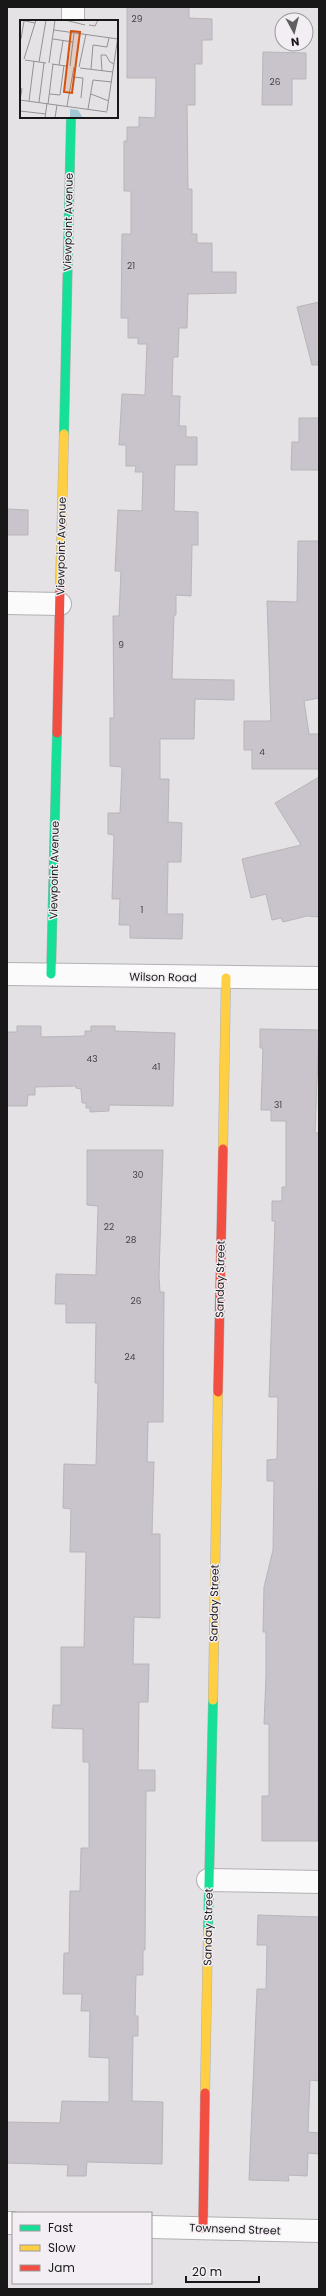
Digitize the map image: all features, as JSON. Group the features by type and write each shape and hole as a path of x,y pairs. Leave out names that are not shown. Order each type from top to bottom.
{"street":[{"path":"73,7 73,20"},
{"name":"Viewpoint Avenue","path":"51,974 71,118"},
{"path":"7,603 60,604"},
{"name":"Wilson Road","path":"7,974 319,978"},
{"name":"Sanday Street","path":"203,2228 208,1880 226,978"},
{"path":"208,1880 319,1882"},
{"name":"Townsend Street","path":"152,2226 319,2231"}],"building":[{"path":"127,7 189,7 189,18 212,19 212,40 202,40 202,64 195,64 195,105 187,105 188,189 192,189 192,234 197,234 197,243 212,243 212,272 236,272 236,293 188,294 187,328 179,328 178,357 173,357 172,396 180,396 179,426 186,426 186,437 197,437 197,465 175,465 174,511 198,512 198,545 192,545 191,596 176,595 172,679 234,680 234,700 195,699 194,739 160,739 160,779 169,779 168,822 182,823 181,862 168,862 167,914 183,914 182,939 130,938 130,925 119,925 120,899 112,899 114,835 108,834 108,813 120,813 122,767 110,766 110,718 114,718 113,616 119,616 121,571 115,571 118,510 142,511 143,472 135,472 136,466 126,466 126,445 119,445 122,394 145,395 147,344 138,344 138,338 128,338 128,318 121,318 122,234 131,234 131,191 124,191 124,141 127,141 127,127 139,127 139,117 155,118 156,78 127,78"},
{"path":"263,52 306,53 306,79 292,79 292,105 262,105"},
{"path":"319,302 319,365 312,365 297,307"},
{"path":"299,418 319,418 319,470 291,470 292,442 299,442"},
{"path":"7,509 28,510 28,535 7,535"},
{"path":"298,541 319,541 319,698 304,701 309,734 319,734 319,769 252,769 252,750 244,750 244,721 271,721 267,601 297,602"},
{"path":"319,777 319,917 307,916 283,922 281,918 272,920 266,894 251,898 242,859 301,845 275,803"},
{"path":"17,1026 41,1026 41,1037 85,1036 85,1031 91,1031 91,1026 115,1026 115,1031 175,1033 173,1106 109,1105 109,1111 90,1112 90,1108 86,1108 86,1103 82,1103 81,1089 76,1088 76,1086 35,1087 35,1095 28,1095 27,1106 7,1106 7,1032 17,1032"},
{"path":"260,1029 319,1030 315,1133 319,1133 318,1841 262,1841 262,1796 269,1796 269,1724 264,1724 266,1632 263,1632 264,1587 273,1550 274,1481 267,1481 267,1460 277,1459 278,1397 269,1397 275,1221 272,1221 272,1201 282,1201 282,1187 286,1187 286,1121 271,1121 271,1110 261,1110 263,1048 260,1048"},
{"path":"87,1150 163,1150 159,1276 160,1292 164,1292 163,1422 148,1422 147,1462 154,1462 152,1534 160,1534 160,1618 134,1617 133,1664 149,1664 148,1702 139,1702 138,1770 155,1770 155,1791 146,1791 145,1950 143,1950 143,1975 136,1975 135,2016 138,2016 138,2036 133,2036 132,2101 163,2102 162,2164 87,2162 86,2176 67,2176 68,2165 7,2163 7,2122 60,2123 62,2101 109,2101 109,2058 89,2057 90,2011 81,2011 82,1994 63,1994 64,1953 69,1953 70,1891 80,1891 81,1848 89,1848 89,1762 83,1762 83,1729 52,1728 53,1705 61,1705 61,1647 84,1647 86,1552 70,1552 71,1509 63,1508 64,1464 96,1465 98,1383 95,1383 96,1323 66,1323 66,1304 55,1304 56,1274 96,1275 98,1206 87,1205"},
{"path":"258,1915 319,1917 319,2081 310,2080 308,2132 319,2133 319,2154 308,2153 307,2176 288,2175 289,2181 249,2180 257,1989 266,1989 267,1945 257,1945"}],"traffic: fast":[{"path":"64,434 71,118"},
{"path":"51,974 57,733"},
{"path":"208,1931 213,1700"}],"traffic: slow":[{"path":"60,589 64,434"},
{"path":"223,1149 226,978"},
{"path":"213,1700 218,1392"},
{"path":"205,2093 208,1931"}],"traffic: jam":[{"path":"57,733 60,589"},
{"path":"218,1392 223,1149"},
{"path":"203,2228 205,2093"}]}
